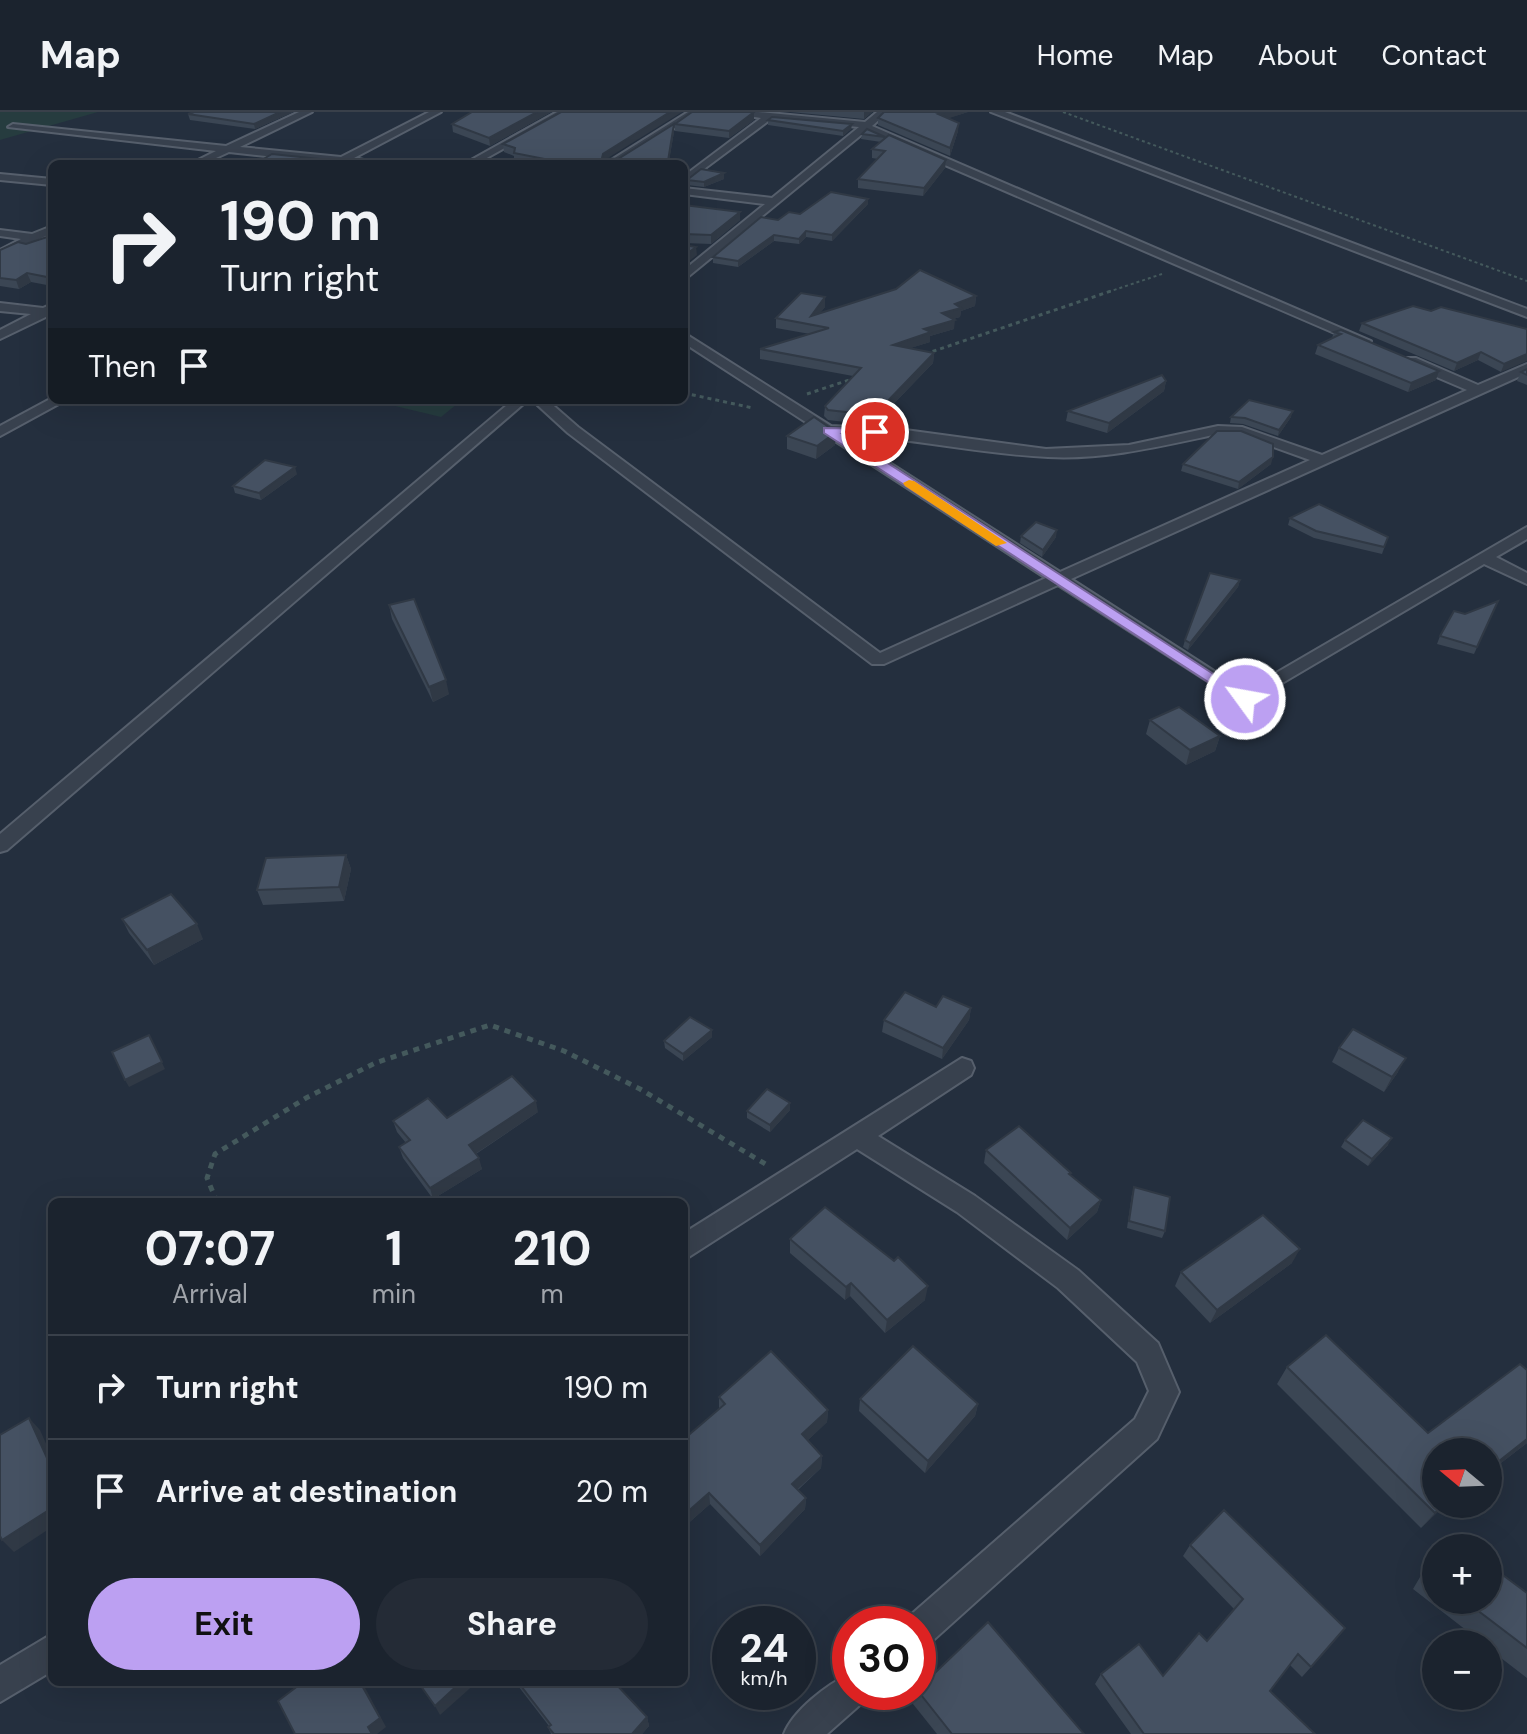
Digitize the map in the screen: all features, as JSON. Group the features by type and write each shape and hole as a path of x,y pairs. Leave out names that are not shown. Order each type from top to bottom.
{"street":[{"path":"204,160 307,112"},
{"path":"341,160 436,112"},
{"path":"476,160 564,112"},
{"path":"617,160 695,112"},
{"path":"728,112 867,126 1375,346"},
{"path":"688,273 883,112"},
{"path":"996,112 1527,313"},
{"path":"688,178 769,116"},
{"path":"13,127 319,160"},
{"path":"0,177 48,182"},
{"path":"688,191 774,202"},
{"path":"0,254 48,231"},
{"path":"0,233 34,238"},
{"path":"695,249 717,251"},
{"path":"0,307 48,311"},
{"path":"0,335 48,311"},
{"path":"688,340 1245,699 1527,532"},
{"path":"1404,358 1478,390"},
{"path":"544,404 573,430 878,660 1527,368"},
{"path":"0,432 52,404"},
{"path":"0,845 516,404"},
{"path":"828,430 898,433 1046,453 1129,449 1218,430 1242,431 1321,459"},
{"path":"1485,558 1527,579"},
{"path":"688,1245 962,1068"},
{"path":"859,1137 966,1204 1068,1279 1148,1353 1164,1392 1146,1429 936,1615"},
{"path":"0,1685 48,1654"},
{"path":"801,1734 832,1707"}],"path":[{"path":"1063,112 1527,281"},
{"path":"925,354 1189,265"},
{"path":"784,402 854,378"},
{"path":"214,1198 205,1184 206,1167 215,1154 306,1098 375,1063 490,1025 564,1051 640,1089 792,1180"}],"green space":[{"path":"0,112 98,112 0,140"},
{"path":"387,404 457,404 441,417"}],"building":[{"path":"280,112 254,124 188,114"},
{"path":"472,112 537,112 489,138 452,124"},
{"path":"561,112 670,112 603,154 602,158 618,159 674,124 668,160 550,160 514,153 515,148 503,144"},
{"path":"692,112 754,112 729,131 675,124"},
{"path":"884,112 945,112 938,114 959,123 950,148 878,118"},
{"path":"772,117 852,124 843,131 768,120"},
{"path":"867,129 885,137 862,134"},
{"path":"889,135 946,160 924,188 858,179 885,151 872,149"},
{"path":"272,154 329,160 262,160"},
{"path":"701,169 724,173 704,182 688,179"},
{"path":"831,192 868,199 832,235 806,231 799,239 774,235 738,261 713,257 761,217 778,220 789,212 800,214"},
{"path":"688,206 740,212 711,235 688,234"},
{"path":"48,237 48,277 27,273 16,280 0,278 0,250 18,242 26,244"},
{"path":"920,270 976,296 955,304 961,308 942,313 955,320 924,329 931,332 893,345 934,353 880,409 863,414 828,410 825,406 861,368 760,349 829,328 776,318 801,293 825,297 811,316 896,289"},
{"path":"1413,306 1431,311 1441,307 1527,329 1527,354 1504,364 1481,352 1457,363 1362,323"},
{"path":"1341,330 1439,371 1411,383 1318,345 1341,334 1334,332"},
{"path":"1162,375 1166,381 1109,423 1068,411"},
{"path":"1249,400 1293,411 1279,430 1245,418 1231,417"},
{"path":"814,417 836,432 817,446 787,436"},
{"path":"1217,431 1241,431 1273,444 1273,457 1239,482 1183,464"},
{"path":"265,460 295,467 259,493 233,486"},
{"path":"1319,504 1388,537 1384,547 1316,531 1290,518"},
{"path":"1036,522 1057,530 1043,550 1021,536"},
{"path":"1210,573 1240,580 1190,643 1185,640"},
{"path":"414,599 446,680 429,687 389,605"},
{"path":"1498,601 1477,647 1440,636 1454,611 1465,614"},
{"path":"1179,707 1220,736 1190,750 1150,720"},
{"path":"346,855 339,887 257,890 266,858"},
{"path":"171,894 197,924 147,950 122,919"},
{"path":"905,992 936,1007 943,996 971,1008 943,1048 884,1020"},
{"path":"690,1017 712,1030 683,1054 664,1041"},
{"path":"1353,1029 1406,1058 1392,1077 1339,1048"},
{"path":"149,1035 162,1062 125,1080 112,1052"},
{"path":"512,1076 536,1101 469,1145 479,1158 430,1188 399,1147 410,1140 393,1121 428,1098 447,1118"},
{"path":"767,1089 790,1103 770,1125 747,1111"},
{"path":"1363,1120 1392,1138 1372,1159 1345,1140"},
{"path":"1019,1126 1101,1200 1070,1228 986,1150"},
{"path":"1134,1187 1170,1197 1165,1231 1129,1221"},
{"path":"825,1207 894,1261 898,1257 928,1286 887,1320 851,1283 846,1287 790,1239"},
{"path":"1263,1215 1300,1249 1217,1310 1181,1272"},
{"path":"1326,1335 1428,1433 1520,1364 1527,1370 1527,1439 1502,1459 1502,1438 1422,1438 1422,1500 1287,1367"},
{"path":"913,1346 978,1404 928,1461 860,1399"},
{"path":"771,1351 828,1410 802,1434 822,1456 792,1484 806,1498 760,1545 709,1493 688,1511 688,1436 725,1404 719,1397"},
{"path":"29,1418 48,1460 48,1511 2,1540 0,1536 0,1435"},
{"path":"1224,1510 1345,1628 1311,1667 1298,1654 1270,1691 1315,1734 1144,1734 1101,1674 1139,1644 1163,1676 1199,1633 1207,1641 1243,1599 1190,1545"},
{"path":"1502,1574 1527,1593 1527,1648 1482,1614 1502,1614"},
{"path":"988,1622 1084,1734 952,1734 933,1710 936,1710 936,1672"},
{"path":"298,1686 362,1686 380,1718 368,1727 372,1734 295,1734 278,1701"},
{"path":"421,1686 457,1686 435,1706"},
{"path":"521,1686 618,1686 647,1717 632,1734 554,1734 548,1727 551,1725"}],"slow traffic":[{"path":"909,483 1000,543"}],"route":[{"path":"875,432 828,430 1245,699"}]}
